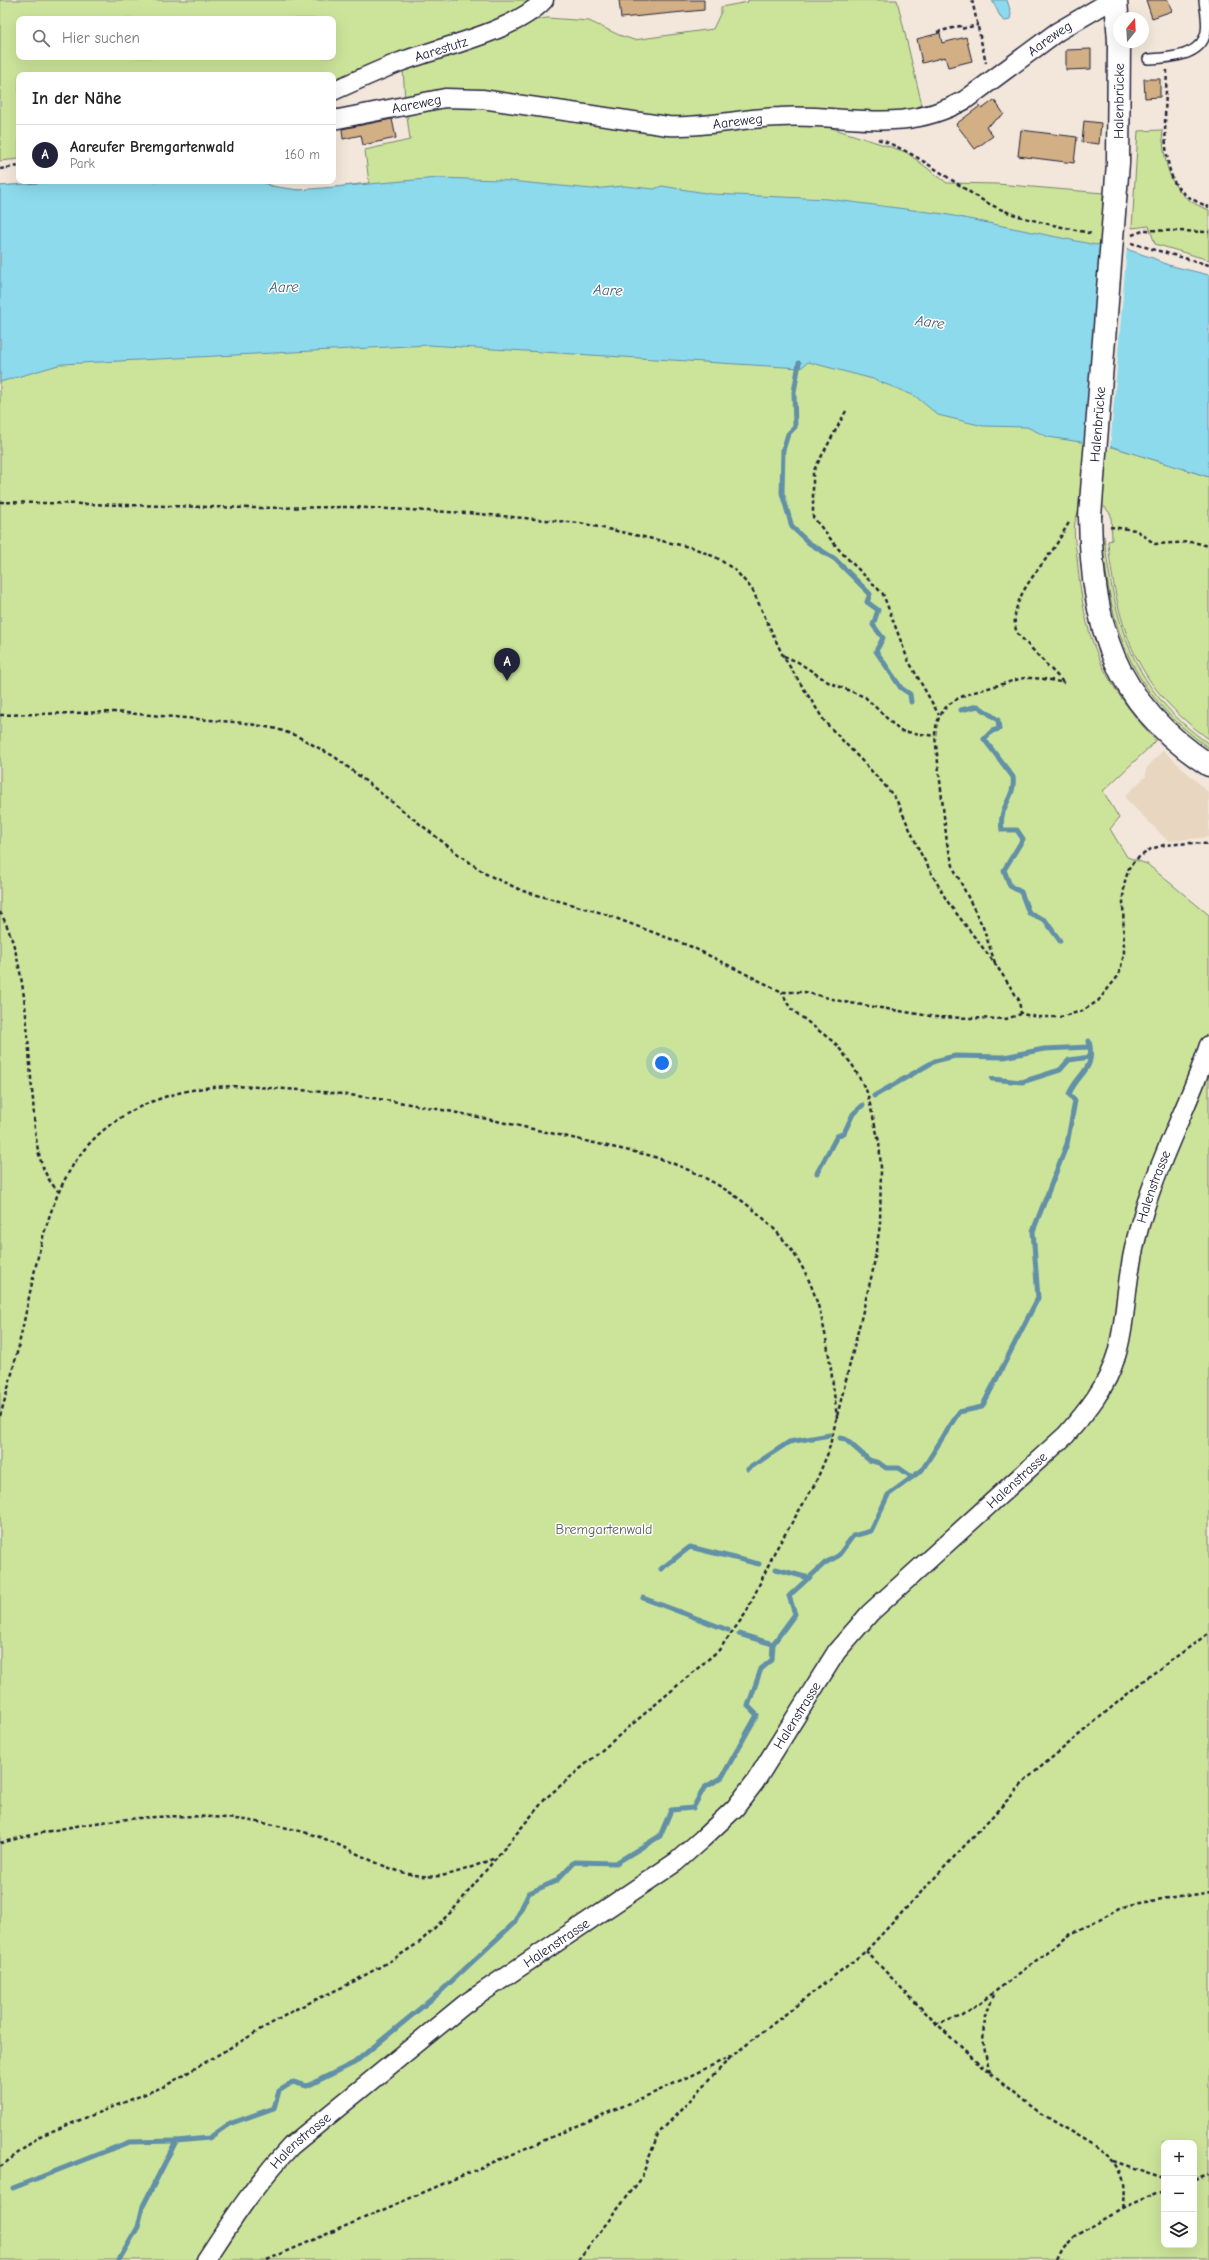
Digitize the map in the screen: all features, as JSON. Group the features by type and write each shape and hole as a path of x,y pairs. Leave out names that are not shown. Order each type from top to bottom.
{"main road":[{"name":"Halenbrücke","path":"1116,0 1117,12"},
{"name":"Halenbrücke","path":"1119,48 1118,163 1082,516 1101,622 1109,648 1124,679 1143,706 1165,732 1209,765"}],"street":[{"name":"Aarestutz","path":"336,90 399,63 511,24 536,9 544,0"},
{"name":"Aareweg","path":"336,119 445,98 482,99 668,126 697,126 780,117 806,116 878,122 928,115 952,107 1057,32 1112,0"},
{"name":"Halenstrasse","path":"206,2260 243,2202 268,2170 291,2146 465,2004 676,1862 734,1808 755,1782 836,1651 850,1634 870,1612 1066,1435 1082,1416 1107,1378 1116,1357 1123,1331 1130,1269 1137,1233 1153,1185 1197,1081 1209,1044"}],"lane":[{"path":"1148,59 1168,58 1193,50 1203,38 1206,28 1204,0"}],"path":[{"path":"972,0 990,81"},
{"path":"937,32 960,26 961,29 978,25"},
{"path":"1168,58 1165,137 1167,155 1174,182 1179,190 1209,207"},
{"path":"872,137 908,151 984,201 1007,212 1097,235"},
{"path":"0,169 16,166"},
{"path":"1209,232 1142,231 1132,234 1127,242 1209,265"},
{"path":"846,411 813,472 813,517 841,552 883,594 908,660 939,715"},
{"path":"0,502 252,508 350,507 468,513 580,523 694,548 717,558 735,570 752,589 783,656 826,722 896,799 921,854 947,901 996,965 1019,1000 1021,1014"},
{"path":"996,965 983,927 954,869 947,843 935,736 939,715 946,706 962,696 1026,678 1046,679 1064,683 1017,633 1014,618 1022,594 1034,575 1082,516"},
{"path":"1110,527 1136,530 1152,544 1193,542 1209,546"},
{"path":"783,656 798,662 828,682 865,697 900,731 935,736"},
{"path":"0,715 114,712 245,723 277,729 297,736 335,757 458,854 486,874 523,891 602,913 692,947 782,992 805,992 844,1002 936,1017 1006,1019 1021,1014 1060,1017 1082,1011 1098,1001 1119,975 1124,954 1123,897 1125,881 1132,864 1143,853 1164,845 1190,843 1209,844"},
{"path":"0,912 8,925 21,977 37,1147 48,1177 58,1191"},
{"path":"0,2167 40,2136 165,2086 296,2008 351,1983 420,1942 453,1910 546,1798 719,1650 736,1630 746,1613 775,1551 814,1484 828,1453 878,1244 881,1168 879,1142 867,1092 853,1066 836,1044 790,1008 782,992"},
{"path":"0,1416 11,1377 38,1254 58,1191 74,1163 88,1144 126,1115 145,1104 173,1094 220,1087 254,1087 370,1097 413,1104 648,1155 688,1169 734,1194 759,1214 793,1252 808,1279 818,1306 837,1420"},
{"path":"578,2260 642,2179 658,2134 732,2056 866,1951 1028,1777 1144,1680 1209,1633"},
{"path":"0,1843 77,1825 127,1819 173,1817 227,1819 268,1824 304,1831 395,1869 424,1876 455,1872 494,1859"},
{"path":"934,2024 963,2016 994,1994 1071,1934 1122,1907 1209,1892"},
{"path":"866,1951 934,2024 991,2074 1039,2113 1112,2161 1161,2177"},
{"path":"991,2074 984,2051 983,2034 984,2018 994,1994"},
{"path":"268,2260 658,2091 732,2056"},
{"path":"1112,2161 1124,2182 1122,2209"},
{"path":"1197,2178 1209,2174"},
{"path":"1057,2260 1063,2248 1073,2237 1122,2209 1161,2192"}],"shaded area":[{"path":"1163,750 1209,793 1209,837 1168,841 1126,799 1126,795 1146,776 1146,769"}],"green space":[{"path":"0,0 532,0 514,16 336,84 336,72 16,72 16,159 0,161"},
{"path":"748,0 897,0 922,105 896,116 697,123 405,101 403,68 530,21 547,18 589,21 619,35 634,40 713,29 721,12 721,7 748,2"},
{"name":"Bremgartenwald","path":"446,102 583,118 819,124 906,152 947,183 997,184 1103,193 1095,445 1113,447 1209,477 1209,739 1184,719 1164,699 1148,677 1135,654 1125,630 1112,575 1108,544 1108,541 1112,540 1111,515 1105,507 1092,506 1080,509 1075,520 1074,532 1084,612 1090,635 1098,656 1108,677 1121,698 1156,741 1103,791 1119,818 1110,829 1127,857 1147,864 1209,915 1209,2260 0,2260 0,186 26,184 268,184 286,189 314,190 369,183 365,150 410,140 406,108"},
{"path":"1162,130 1165,157 1177,189 1185,197 1209,210 1209,260 1155,244 1149,226 1132,228 1138,131"},
{"path":"1102,536 1104,536 1114,598 1122,627 1132,653 1145,678 1162,701 1183,723 1209,744 1209,748 1182,727 1160,704 1142,681 1128,656 1118,629 1111,600"}],"water":[{"path":"992,0 1007,0 1011,13 1010,20 1005,21 1001,18"},
{"name":"Aare","path":"438,178 499,180 592,189 624,186 654,189 662,186 712,194 828,199 944,214 1096,245 1103,242 1127,248 1168,265 1209,275 1209,477 1113,447 1048,437 1027,427 983,426 938,415 915,396 873,379 808,362 801,368 428,345 62,364 0,382 0,186 26,184 267,184 299,190"}],"pier":[{"path":"1104,240 1127,246 1110,449 1083,445 1100,241"}],"building":[{"path":"619,0 704,0 704,10 621,18"},
{"path":"1146,0 1168,0 1172,11 1152,18"},
{"path":"940,33 942,43 966,37 972,61 948,67 945,57 922,63 917,39"},
{"path":"1091,49 1091,69 1066,70 1066,50"},
{"path":"1144,79 1160,79 1160,97 1145,98"},
{"path":"994,100 1004,114 986,127 993,136 975,149 956,124 980,106 982,109"},
{"path":"392,119 396,138 363,145 361,135 343,139 342,129"},
{"path":"1084,121 1101,123 1099,144 1082,142"},
{"path":"1021,130 1077,137 1074,163 1018,156"}],"waterway":[{"path":"799,363 794,392 795,427 788,434 783,450 782,493 792,527 809,543 835,559 870,594 867,602 878,610 873,625 883,638 876,651 901,688 910,694 911,702"},
{"path":"961,710 978,706 998,720 999,729 992,731 984,739 1013,777 1012,791 1002,814 1002,830 1017,830 1023,839 1004,870 1010,886 1021,892 1029,913 1045,920 1060,941"},
{"path":"119,2260 138,2227 143,2206 176,2141 209,2138 229,2124 274,2108 279,2091 293,2082 307,2086 354,2063 439,1993 514,1923 529,1893 556,1881 574,1862 616,1863 660,1836 671,1810 693,1808 704,1788 722,1777 757,1715 748,1706 761,1669 772,1660 773,1644 795,1614 789,1596 825,1563 838,1556 853,1536 871,1531 888,1495 922,1470 959,1412 982,1407 1038,1298 1033,1231 1067,1144 1075,1101 1069,1094 1088,1065 1091,1051 1089,1041"},
{"path":"874,1096 935,1061 955,1056 1004,1057 1044,1049 1090,1047"},
{"path":"992,1079 1022,1082 1060,1070 1069,1060 1090,1057"},
{"path":"817,1173 837,1136 844,1133 853,1114 863,1105"},
{"path":"748,1469 789,1442 830,1435"},
{"path":"840,1438 845,1439 869,1460 879,1463 886,1468 899,1468 912,1477"},
{"path":"661,1569 690,1547 759,1564"},
{"path":"776,1569 809,1578"},
{"path":"643,1598 728,1630"},
{"path":"739,1634 773,1644"},
{"path":"13,2188 129,2142 176,2141"}],"place":[{"name":"Aareufer Bremgartenwald","path":"507,681"}]}
